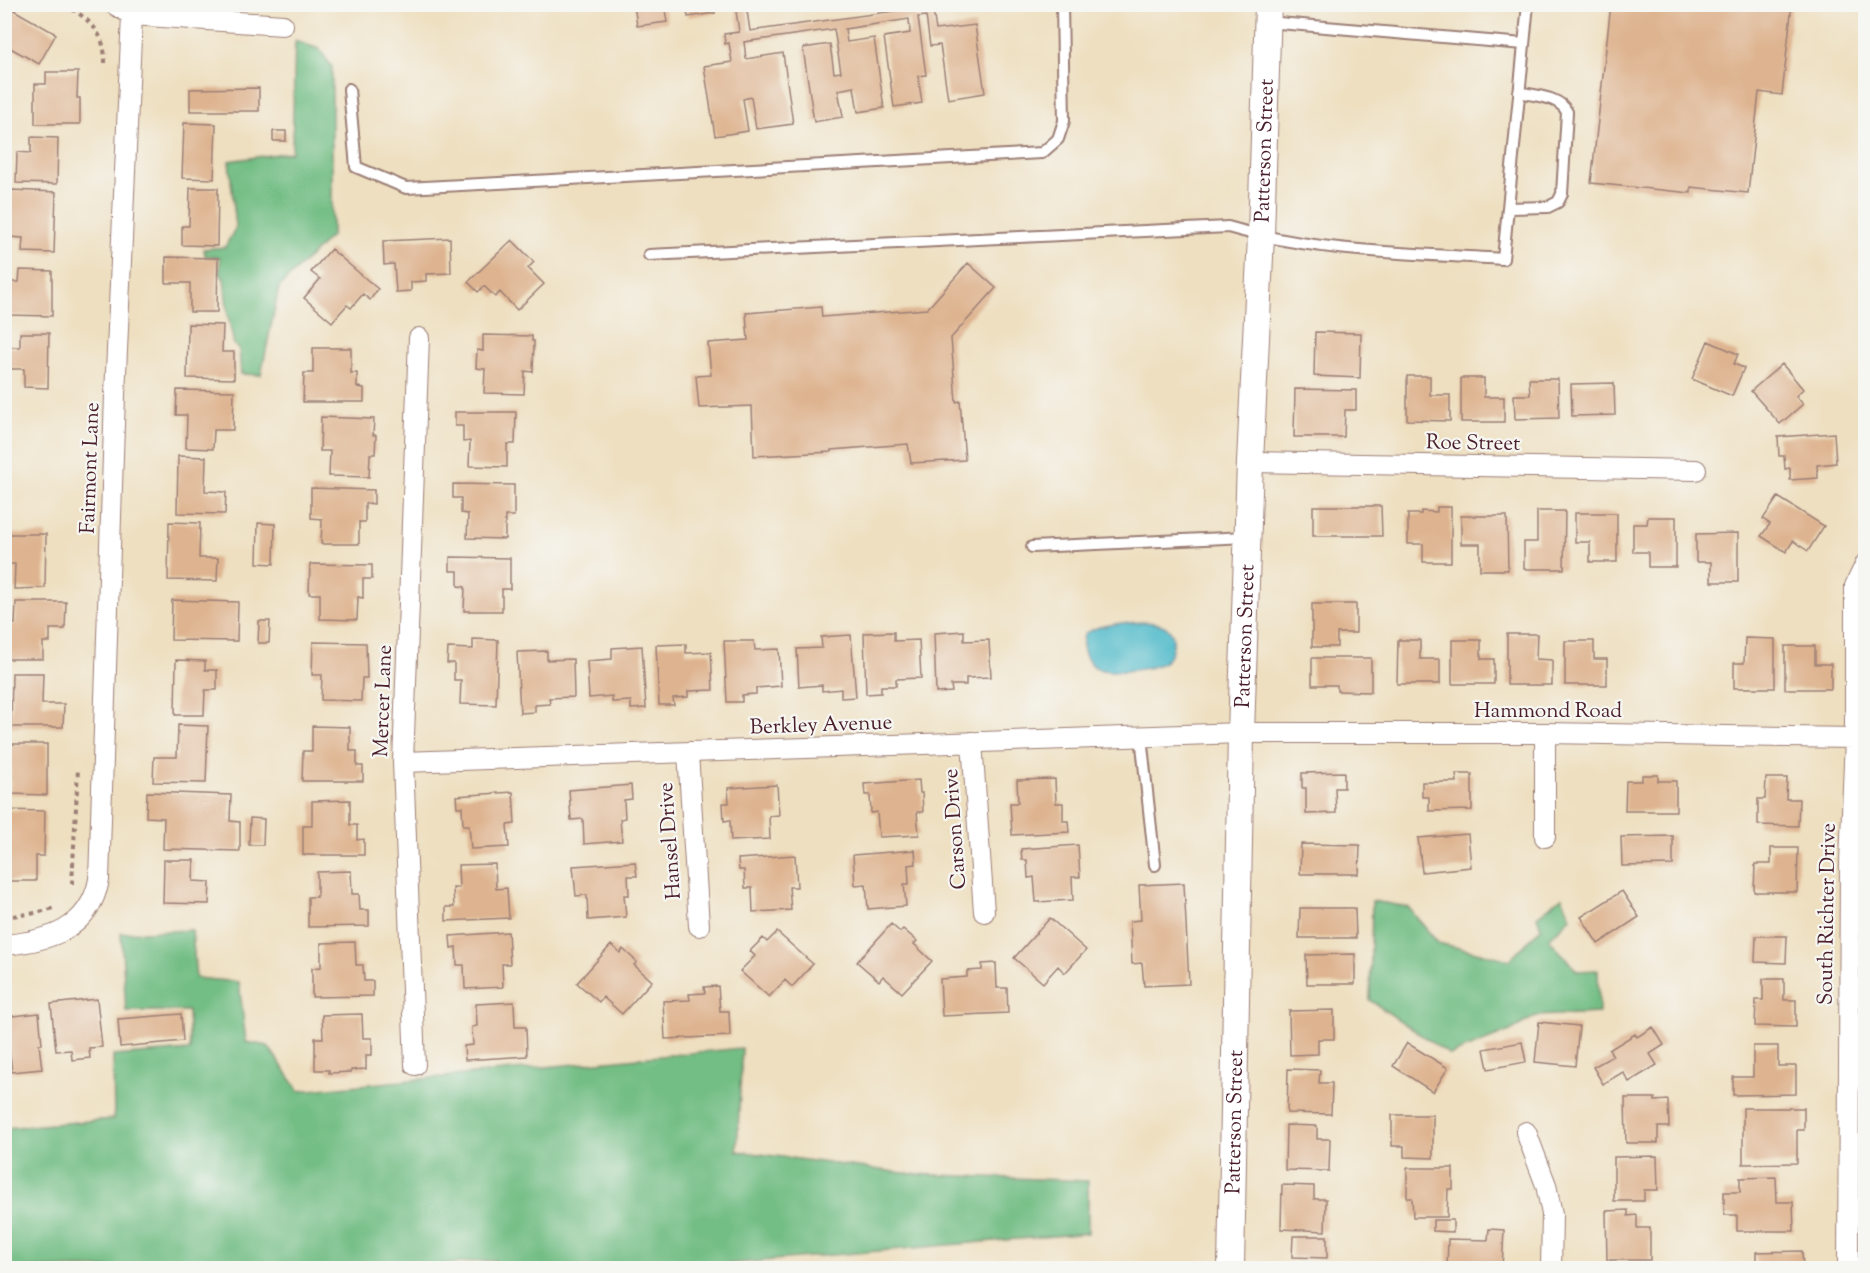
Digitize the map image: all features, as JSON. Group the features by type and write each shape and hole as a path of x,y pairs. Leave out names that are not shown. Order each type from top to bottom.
{"street":[{"path":"114,4 132,15 283,25"},
{"name":"Patterson Street","path":"1231,1269 1241,733 1268,14"},
{"name":"Fairmont Lane","path":"4,945 45,939 70,927 93,903 99,880 115,395 132,15"},
{"name":"Mercer Lane","path":"415,1065 404,762 419,338"},
{"name":"Roe Street","path":"1250,462 1696,470"},
{"name":"South Richter Drive","path":"1848,1269 1858,862 1855,586 1866,563"},
{"name":"Berkley Avenue","path":"404,762 1241,733"},
{"name":"Hammond Road","path":"1241,733 1545,733 1855,738"},
{"path":"1545,733 1545,837"},
{"name":"Carson Drive","path":"972,742 984,912"},
{"name":"Hansel Drive","path":"688,753 699,926"},
{"path":"1526,1132 1546,1185 1552,1214 1551,1269"}],"lane":[{"path":"349,89 356,167 406,188 1042,153 1058,140 1064,121 1062,4"},
{"path":"649,255 1228,227 1261,236 1338,248 1503,259 1528,4"},
{"path":"1268,14 1524,44"},
{"path":"1508,207 1548,207 1558,202 1562,194 1567,111 1556,100 1519,92"},
{"path":"1032,547 1248,537"},
{"path":"1141,736 1155,865"}],"path":[{"path":"64,4 89,21 103,40 106,55 105,78"},
{"path":"71,887 79,761"},
{"path":"4,917 36,913 58,907"}],"green space":[{"path":"295,41 319,49 332,67 332,235 279,287 261,375 241,374 239,349 234,345 224,279 220,274 220,257 205,256 204,249 225,247 236,227 229,161 292,152"},
{"path":"1562,897 1571,917 1549,939 1577,971 1598,970 1599,1013 1536,1016 1510,1031 1450,1055 1370,1000 1372,901 1408,907 1438,943 1510,960 1541,928 1537,916"},
{"path":"192,930 196,978 239,982 246,1042 268,1046 299,1091 742,1048 737,1151 911,1174 1088,1181 1088,1233 681,1268 496,1268 495,1260 410,1268 5,1268 5,1128 114,1119 113,1056 190,1050 188,1011 126,1011 121,933"}],"water":[{"path":"1144,622 1166,627 1173,639 1172,649 1167,659 1156,665 1132,670 1108,671 1093,665 1084,651 1085,633 1099,627"}],"building":[{"path":"634,4 664,4 667,22 637,26"},
{"path":"686,4 714,4 715,13 688,17"},
{"path":"735,4 746,4 750,31 932,4 936,30 975,25 985,93 948,99 940,45 930,46 926,16 918,17 926,75 918,76 922,103 894,107 884,37 910,33 909,19 845,29 847,42 874,38 884,108 858,112 854,87 838,90 843,117 814,122 803,48 830,44 834,73 841,72 834,29 744,42 746,59 783,53 793,124 756,129 751,97 743,99 748,131 715,136 704,66 732,62 729,43 725,44 724,34 739,32"},
{"path":"1611,4 1792,4 1782,95 1759,92 1748,193 1691,187 1691,193 1591,183"},
{"path":"5,5 56,34 39,64 5,45"},
{"path":"46,72 78,72 77,98 80,98 80,124 35,124 35,84 46,84"},
{"path":"259,88 259,111 190,111 190,89"},
{"path":"184,123 216,124 214,179 182,178"},
{"path":"273,131 286,131 286,141 273,141"},
{"path":"31,137 58,138 57,184 16,183 17,152 31,153"},
{"path":"190,188 218,188 217,246 182,245 182,226 189,226"},
{"path":"11,190 56,192 54,253 22,252 23,238 9,237"},
{"path":"450,238 451,273 426,274 426,281 411,282 411,291 396,292 394,264 384,265 383,241"},
{"path":"512,240 534,262 528,268 544,284 517,310 500,292 495,297 484,286 478,292 468,282"},
{"path":"331,249 378,289 370,300 363,294 351,308 347,305 332,322 304,298 320,279 311,272"},
{"path":"166,257 218,258 217,312 190,312 190,283 166,283"},
{"path":"968,263 996,288 951,338 956,402 960,401 965,460 911,463 908,444 831,450 831,452 754,456 752,406 699,408 696,376 711,375 708,343 748,340 746,313 821,307 822,317 927,309"},
{"path":"20,270 52,271 52,316 6,315 7,282 19,282"},
{"path":"188,324 223,325 222,352 234,352 234,379 187,378"},
{"path":"1315,332 1361,333 1360,378 1314,376"},
{"path":"20,333 49,333 48,388 24,387 24,369 6,369 6,347 20,347"},
{"path":"483,335 532,336 532,341 534,341 533,372 525,371 524,394 484,393 485,369 476,368 477,350 483,351"},
{"path":"1708,341 1738,354 1734,364 1744,368 1732,396 1692,379"},
{"path":"313,348 351,348 351,373 357,373 357,387 364,388 364,402 303,402 304,373 313,373"},
{"path":"1782,364 1803,389 1796,396 1803,404 1780,424 1751,391"},
{"path":"1407,376 1430,376 1430,395 1450,395 1450,421 1407,420"},
{"path":"1461,378 1484,378 1484,397 1504,397 1504,422 1461,422"},
{"path":"1529,379 1558,379 1559,418 1515,419 1514,395 1530,395"},
{"path":"1614,383 1615,415 1572,416 1571,384"},
{"path":"1295,389 1356,390 1356,410 1345,410 1344,437 1294,437"},
{"path":"177,390 234,391 233,430 214,430 213,449 186,448 187,415 176,415"},
{"path":"455,412 516,412 515,444 507,444 507,467 469,466 470,441 463,442 463,426 455,426"},
{"path":"321,417 374,419 375,454 370,454 369,477 329,476 330,451 320,451"},
{"path":"1834,433 1836,463 1817,465 1818,478 1790,480 1790,468 1785,469 1784,456 1779,456 1778,437"},
{"path":"178,456 206,457 205,491 226,492 225,514 177,513"},
{"path":"453,484 514,485 514,516 505,516 505,539 467,538 468,514 461,513 461,498 453,498"},
{"path":"311,488 374,490 374,504 365,503 365,522 359,522 359,544 321,544 322,519 311,518"},
{"path":"1778,497 1824,526 1808,551 1793,541 1786,552 1761,536 1770,524 1763,519"},
{"path":"1313,506 1381,506 1382,536 1313,536"},
{"path":"1437,507 1451,507 1451,562 1423,562 1423,544 1408,544 1408,514 1421,514 1421,511 1437,512"},
{"path":"1537,511 1565,511 1564,569 1524,569 1524,542 1537,542"},
{"path":"1575,513 1617,513 1617,562 1590,562 1590,542 1575,542"},
{"path":"1461,516 1507,516 1508,570 1480,570 1480,544 1461,544"},
{"path":"1648,517 1676,517 1676,567 1648,567 1648,552 1633,552 1633,524 1647,524"},
{"path":"169,522 200,523 199,558 218,558 217,581 168,580"},
{"path":"258,523 275,524 274,564 257,563"},
{"path":"1738,533 1738,582 1711,582 1711,562 1696,562 1696,534"},
{"path":"4,534 46,534 45,588 14,589 15,564 4,564"},
{"path":"450,557 510,558 510,589 502,589 502,611 464,611 465,587 458,586 458,571 450,571"},
{"path":"310,564 372,565 372,579 363,579 363,598 358,597 357,620 320,619 320,594 309,594"},
{"path":"172,600 238,602 237,641 171,640"},
{"path":"16,602 66,602 65,629 50,629 50,642 43,642 43,659 4,659 4,624 15,624"},
{"path":"1312,604 1356,604 1356,633 1337,633 1337,647 1312,647"},
{"path":"259,621 270,621 269,643 258,643"},
{"path":"964,631 964,641 989,640 991,677 966,678 966,685 951,685 952,692 936,693 934,633"},
{"path":"894,632 894,641 919,640 921,678 896,679 896,686 881,686 881,693 866,694 864,633"},
{"path":"1507,634 1537,634 1536,659 1552,660 1552,685 1507,685"},
{"path":"851,635 856,697 841,698 841,689 822,691 822,685 799,687 797,649 822,648 821,637"},
{"path":"1745,638 1775,639 1775,688 1734,688 1734,663 1744,663"},
{"path":"473,639 498,640 496,705 460,704 461,680 454,680 454,663 447,663 448,648 473,649"},
{"path":"1398,640 1420,640 1420,659 1440,659 1440,684 1397,684"},
{"path":"1452,640 1481,640 1481,659 1494,659 1494,684 1452,684"},
{"path":"724,641 754,641 755,650 779,649 781,686 756,688 756,694 742,695 742,702 727,702"},
{"path":"1565,641 1594,641 1594,659 1607,659 1607,685 1565,685"},
{"path":"313,642 366,643 367,678 362,678 361,701 321,700 322,675 312,675"},
{"path":"686,644 686,653 711,652 713,690 688,691 688,697 673,698 674,705 659,705 656,645"},
{"path":"642,646 646,708 631,709 631,701 612,702 612,696 589,698 587,661 612,659 612,648"},
{"path":"1785,646 1815,646 1815,664 1831,664 1831,689 1785,689"},
{"path":"547,651 547,660 573,659 574,697 549,698 550,704 535,705 535,712 520,713 517,652"},
{"path":"1312,658 1371,658 1371,692 1337,691 1337,685 1312,685"},
{"path":"176,660 205,661 205,670 217,670 217,690 205,690 204,715 175,715"},
{"path":"12,673 43,673 42,704 64,704 63,727 11,727"},
{"path":"178,725 208,726 206,783 153,782 154,757 177,757"},
{"path":"312,726 350,727 350,751 357,751 357,766 363,766 363,781 302,781 303,751 312,751"},
{"path":"11,744 47,744 47,795 10,794"},
{"path":"1344,772 1344,788 1335,788 1336,813 1306,814 1306,788 1302,788 1302,773"},
{"path":"1456,774 1472,774 1472,810 1429,811 1429,797 1422,797 1422,782 1457,782"},
{"path":"1642,775 1658,775 1658,781 1676,781 1676,811 1625,811 1626,781 1642,781"},
{"path":"1766,778 1787,778 1786,799 1799,799 1798,826 1758,825 1758,799 1765,799"},
{"path":"1055,779 1056,803 1063,803 1063,821 1068,821 1069,832 1012,835 1010,803 1018,803 1017,780"},
{"path":"919,780 923,812 917,812 919,835 879,837 877,812 871,813 870,795 865,795 864,784"},
{"path":"631,785 632,799 624,800 625,818 620,819 622,841 584,844 583,819 571,820 569,790"},
{"path":"777,785 779,815 769,816 770,839 731,841 730,820 724,821 723,803 729,803 728,788"},
{"path":"147,792 231,795 230,821 240,822 240,851 163,849 164,818 146,817"},
{"path":"513,792 515,824 507,825 509,847 471,849 469,825 463,825 462,807 457,807 456,796"},
{"path":"350,800 350,825 357,825 357,840 364,839 364,855 303,855 303,826 312,826 312,801"},
{"path":"4,810 45,811 44,856 36,856 36,881 4,881"},
{"path":"250,818 264,819 263,845 249,845"},
{"path":"1468,834 1471,867 1422,872 1418,838"},
{"path":"1673,836 1673,865 1622,866 1621,837"},
{"path":"1301,844 1360,845 1359,874 1300,874"},
{"path":"1078,845 1080,877 1072,877 1073,900 1036,902 1034,877 1028,878 1027,860 1022,860 1021,849"},
{"path":"1771,848 1798,848 1797,892 1754,892 1755,864 1771,864"},
{"path":"915,850 916,864 908,865 909,884 904,884 906,906 868,909 866,884 855,885 853,855"},
{"path":"795,855 797,887 789,887 791,910 753,912 752,888 745,888 744,870 739,870 738,859"},
{"path":"164,860 194,860 193,881 210,882 209,904 163,903"},
{"path":"635,862 637,876 628,876 629,895 624,895 626,917 588,920 587,895 576,896 573,866"},
{"path":"495,864 496,889 507,888 509,918 446,921 446,907 454,907 453,888 459,888 458,865"},
{"path":"351,871 352,894 359,894 360,910 369,910 369,926 308,927 308,897 317,897 317,872"},
{"path":"1184,883 1189,984 1144,986 1142,963 1132,964 1130,921 1141,920 1139,885"},
{"path":"1622,891 1639,917 1598,944 1581,917"},
{"path":"1300,908 1355,908 1356,938 1299,938"},
{"path":"1050,918 1086,950 1065,973 1058,966 1043,983 1014,958"},
{"path":"891,924 900,932 903,929 917,941 914,944 932,961 902,993 883,976 879,981 857,962"},
{"path":"508,932 510,964 502,964 503,987 465,989 464,965 457,965 456,947 451,948 450,936"},
{"path":"777,932 813,964 792,987 785,980 769,997 740,971 755,956 750,951 763,938 767,942"},
{"path":"1756,936 1787,936 1786,963 1755,962"},
{"path":"355,942 356,965 363,965 364,981 373,981 373,996 312,997 312,968 321,967 321,943"},
{"path":"611,945 620,953 623,949 637,962 634,965 652,981 622,1014 603,997 599,1002 577,983"},
{"path":"1355,954 1355,984 1307,984 1306,955"},
{"path":"996,963 997,988 1007,988 1008,1013 942,1016 940,979 967,977 967,971 982,970 982,964"},
{"path":"1763,979 1784,979 1784,1000 1796,1000 1796,1027 1755,1026 1756,1000 1763,1000"},
{"path":"718,986 720,1011 729,1011 730,1036 665,1039 663,1001 690,1000 689,994 705,993 704,987"},
{"path":"97,999 102,1047 89,1048 90,1058 72,1060 71,1050 56,1051 51,1004"},
{"path":"514,1002 515,1027 526,1027 527,1056 465,1060 464,1046 473,1045 472,1027 477,1026 476,1004"},
{"path":"1334,1010 1334,1039 1318,1039 1318,1054 1290,1055 1289,1011"},
{"path":"39,1013 42,1069 12,1072 9,1046 4,1047 4,1017"},
{"path":"181,1014 183,1041 120,1047 118,1019"},
{"path":"362,1014 363,1038 372,1038 372,1055 366,1055 366,1069 329,1073 329,1070 315,1070 315,1038 323,1038 322,1015"},
{"path":"1539,1022 1579,1026 1575,1066 1535,1062"},
{"path":"1653,1027 1664,1045 1650,1054 1657,1065 1629,1082 1623,1072 1603,1084 1593,1067 1613,1056 1609,1050 1635,1034 1637,1037"},
{"path":"1522,1042 1526,1062 1488,1069 1484,1049"},
{"path":"1407,1043 1448,1068 1433,1092 1393,1066"},
{"path":"1753,1046 1778,1046 1778,1066 1796,1066 1796,1094 1733,1095 1733,1077 1753,1077"},
{"path":"1288,1069 1320,1070 1319,1083 1332,1083 1331,1114 1287,1113"},
{"path":"1625,1098 1668,1100 1669,1127 1658,1127 1658,1143 1626,1143"},
{"path":"1743,1108 1804,1108 1804,1130 1797,1130 1797,1163 1743,1164"},
{"path":"1392,1115 1433,1115 1433,1158 1404,1157 1404,1146 1392,1146"},
{"path":"1286,1125 1317,1126 1317,1139 1330,1139 1329,1171 1285,1170"},
{"path":"1657,1156 1658,1190 1644,1190 1644,1201 1614,1201 1614,1157"},
{"path":"1407,1168 1453,1168 1453,1189 1448,1189 1447,1217 1413,1217 1412,1198 1407,1198"},
{"path":"1776,1177 1777,1202 1793,1202 1794,1231 1737,1231 1737,1215 1724,1215 1724,1192 1740,1192 1740,1178"},
{"path":"1282,1185 1314,1186 1314,1199 1326,1199 1325,1231 1281,1229"},
{"path":"1628,1210 1628,1216 1637,1215 1637,1228 1650,1228 1650,1260 1607,1260 1606,1211"},
{"path":"1433,1220 1453,1220 1453,1232 1433,1231"},
{"path":"1489,1229 1504,1230 1502,1268 1447,1268 1448,1239 1488,1240"},
{"path":"1293,1236 1327,1236 1327,1258 1292,1257"},
{"path":"1802,1251 1803,1268 1756,1268 1756,1252"}]}
